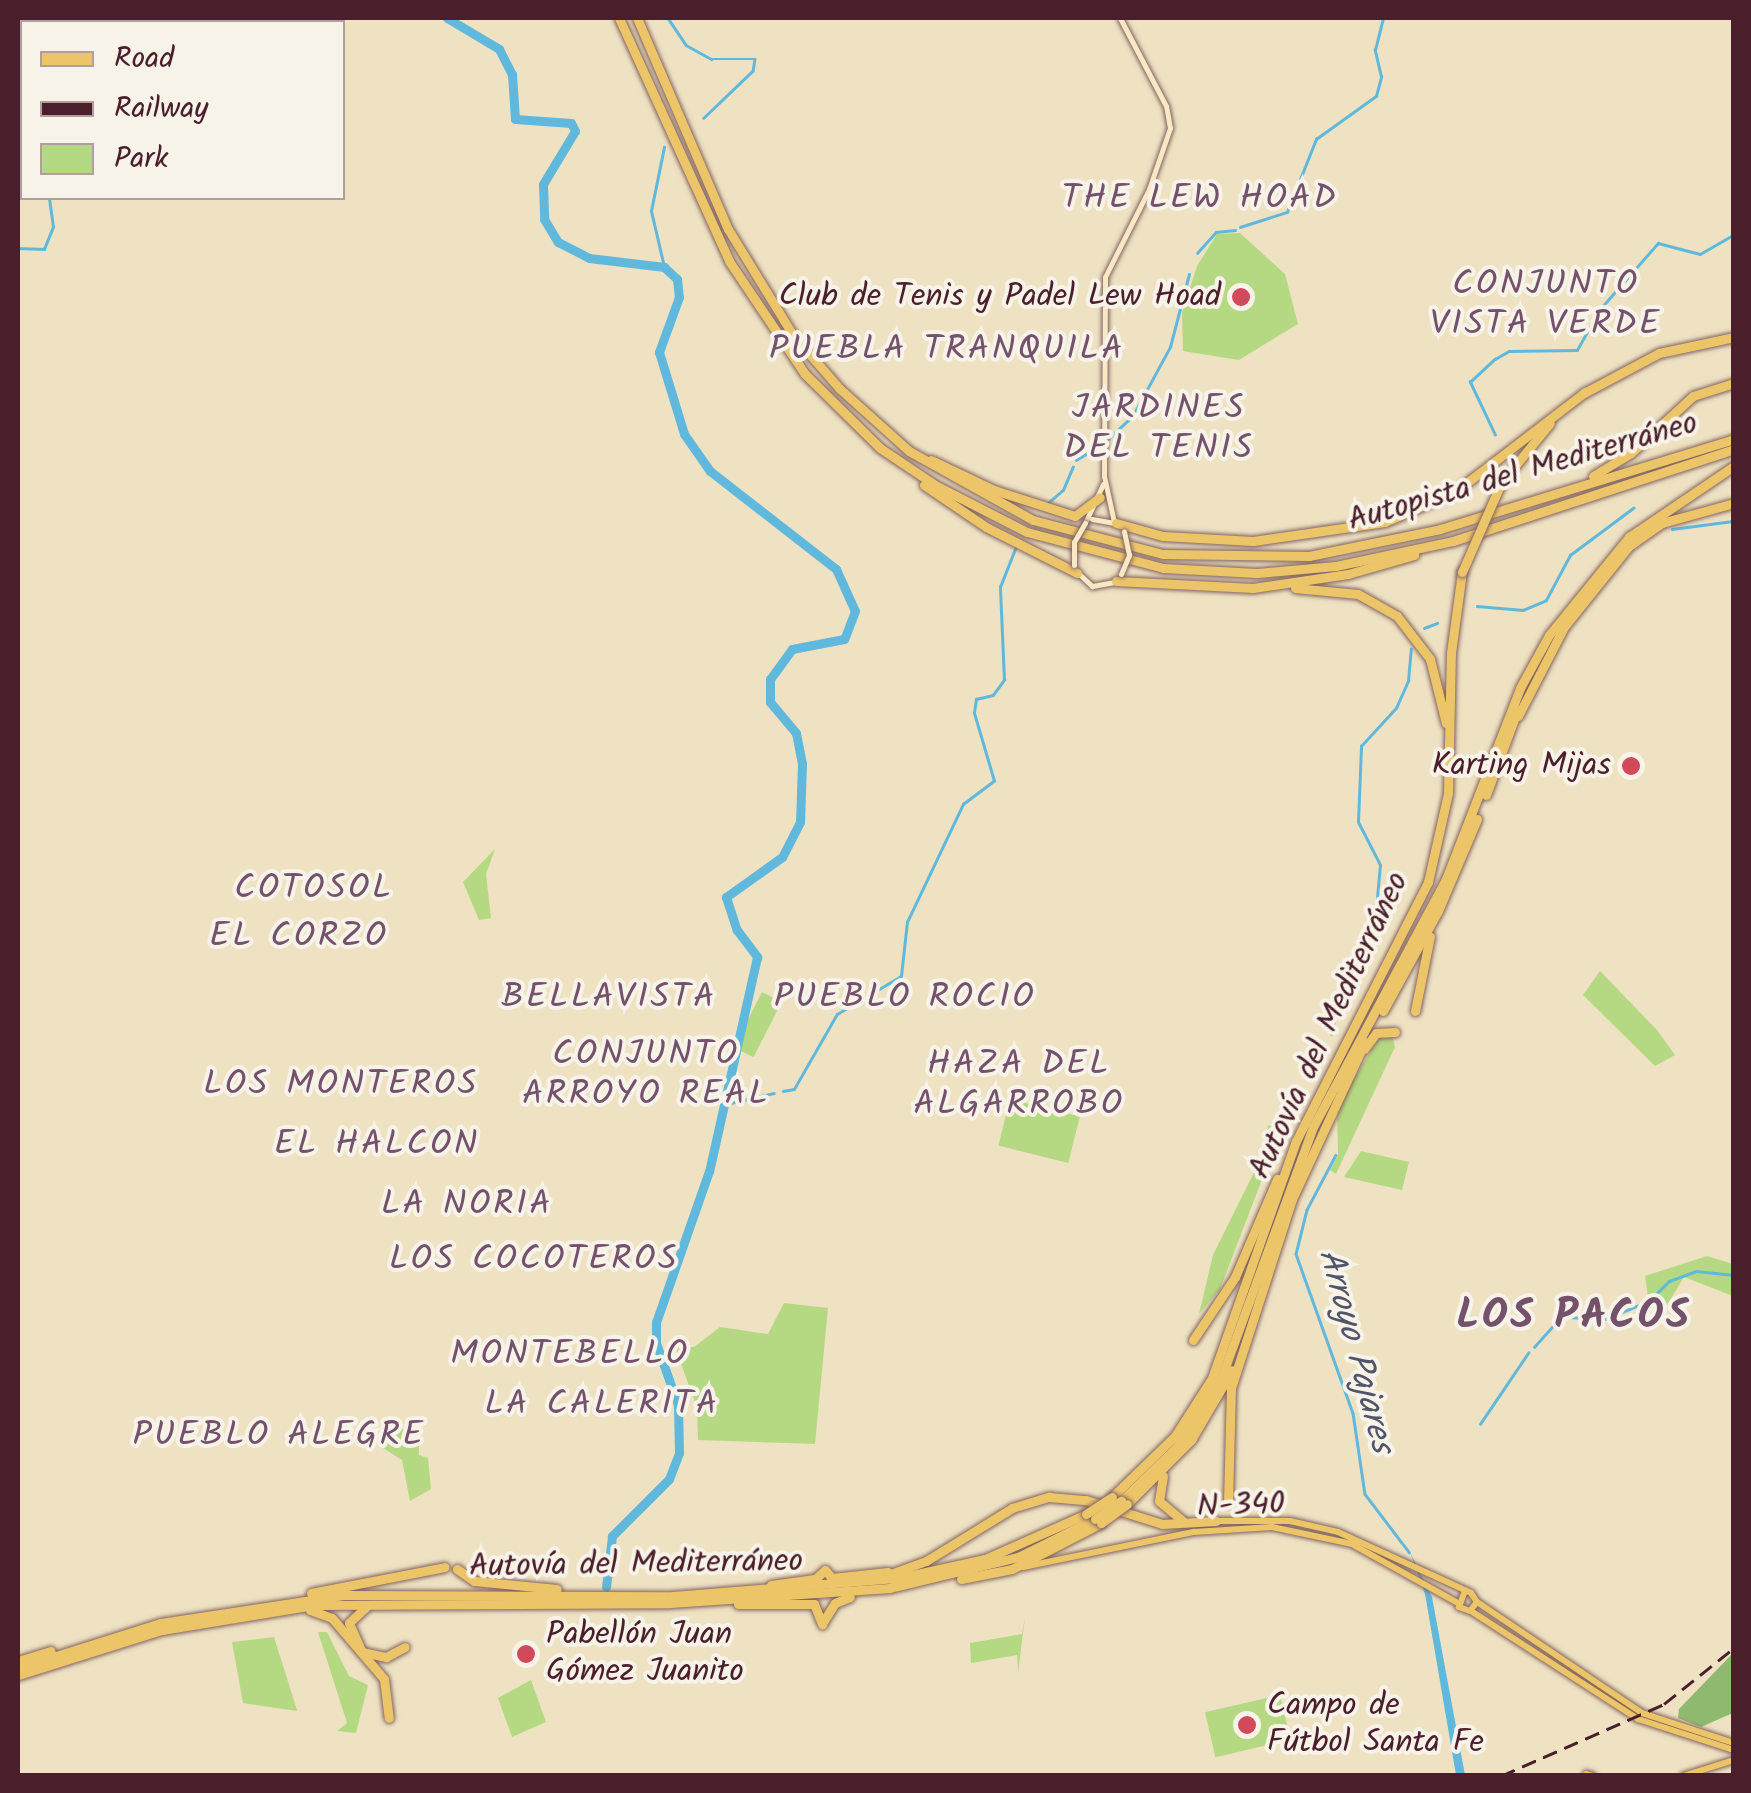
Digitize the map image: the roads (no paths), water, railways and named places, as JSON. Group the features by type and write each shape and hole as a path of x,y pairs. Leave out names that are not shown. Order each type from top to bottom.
{"highway":[{"name":"Autopista del Mediterráneo","path":"620,18 739,278 805,374 880,448 935,485 1027,532 1163,568 1292,571 1454,541 1734,449"},
{"name":"Autopista del Mediterráneo","path":"637,18 728,228 772,306 828,376 896,440 978,494 1033,520 1122,547 1200,558 1273,558 1383,543 1734,440"},
{"name":"Autovía del Mediterráneo","path":"1120,1501 1175,1436 1212,1378 1296,1141 1412,924 1438,846 1450,766 1452,653 1462,572 1501,483 1532,442 1585,392 1659,353 1734,337"},
{"path":"1575,486 1631,453 1692,396 1734,383"},
{"path":"1115,522 1163,536 1253,541 1385,522 1456,491 1585,392"},
{"path":"896,440 994,490 1089,520"},
{"path":"880,448 986,526 1076,569"},
{"name":"Autovía del Mediterráneo","path":"103,1644 248,1610 400,1592 624,1599 890,1588 1018,1557 1120,1501 1177,1447 1220,1380 1314,1128 1441,890 1527,677 1569,606 1608,556 1680,496 1734,466"},
{"path":"1075,516 1100,497"},
{"path":"1511,727 1564,627 1629,546 1674,518 1734,503"},
{"path":"1253,588 1348,574 1454,541"},
{"path":"1119,578 1344,590 1397,616 1436,674 1450,766"},
{"path":"1228,1502 1232,1388 1292,1199 1355,1064 1438,911 1527,677"},
{"path":"1414,1011 1438,911"},
{"path":"1355,1064 1376,1034 1395,1032"},
{"path":"1193,1340 1235,1277 1296,1141"},
{"path":"1216,1521 1175,1519 1159,1501 1163,1477 1191,1440 1250,1326"},
{"path":"890,1588 1012,1569 1120,1501 1191,1440"},
{"path":"828,1586 906,1570 1012,1508 1049,1496 1086,1500 1162,1524 1216,1521"},
{"name":"Autovía del Mediterráneo","path":"717,1598 828,1586 985,1559 1094,1518"},
{"path":"248,1610 451,1568 474,1581 584,1596"},
{"path":"717,1598 815,1580 824,1570 832,1578 906,1570"},
{"path":"717,1598 814,1604 822,1624 841,1599 874,1590"},
{"name":"Autovía del Mediterráneo","path":"248,1610 384,1600 584,1596"},
{"path":"371,1666 388,1667 362,1652 349,1629 352,1616 384,1600"},
{"path":"248,1610 324,1612 387,1685 389,1718"},
{"path":"18,1671 103,1644"},
{"path":"18,1671 103,1644"},
{"path":"362,1652 386,1657 405,1646"}],"main road":[{"path":"1104,476 1115,522 1124,532 1129,556 1119,578 1092,586 1076,569 1074,542 1100,497 1104,476 1106,277 1155,175 1170,128 1166,106 1120,18"},
{"path":"1089,520 1115,522"},
{"name":"N-340","path":"1216,1521 1307,1524 1404,1561 1464,1593 1642,1713 1734,1747"},
{"name":"N-340","path":"1012,1569 1194,1532 1261,1526 1334,1538 1445,1592 1638,1719 1734,1747"},
{"path":"1458,1603 1464,1593"},
{"path":"1470,1611 1476,1602"},
{"path":"1683,1776 1732,1761"}],"water":[{"path":"1410,1552 1432,1597 1465,1775 1456,1775 1425,1594"}],"waterway":[{"path":"447,18 499,49 512,74 515,119 571,123 575,131 543,184 544,219 558,242 589,258 664,267 677,279 679,297 659,352 684,434 710,471 836,569 855,611 844,639 792,649 770,679 770,702 796,733 802,763 800,822 782,857 726,897 737,930 757,957 709,1171 656,1322 656,1343 678,1405 679,1453 669,1479 612,1536 606,1587"},
{"path":"668,18 686,45 711,59 755,59 753,71 704,118"},
{"path":"1240,227 1287,212 1316,139 1376,96 1381,77 1375,50 1383,18"},
{"path":"664,147 651,211 664,267"},
{"path":"18,248 44,249 53,227 49,200"},
{"path":"1197,253 1216,232 1235,230"},
{"name":"Arroyo Pajares","path":"1495,435 1470,382 1495,359 1509,351 1577,350 1600,309 1658,243 1700,254 1734,234"},
{"path":"1108,439 1132,417 1170,347 1189,274"},
{"path":"1076,460 1101,445"},
{"path":"1049,502 1063,490 1073,467"},
{"path":"1477,606 1523,610 1546,600 1570,555 1633,508"},
{"path":"1672,529 1734,521"},
{"path":"783,1091 794,1089 837,1014 901,976 907,922 963,804 994,781 974,713 976,699 993,695 1004,680 1000,587 1015,549"},
{"name":"Arroyo Pajares","path":"1424,628 1437,623"},
{"name":"Arroyo Pajares","path":"1331,1034 1343,982 1372,951 1380,865 1358,822 1361,746 1396,708 1408,681 1411,649"},
{"path":"722,1105 774,1093"},
{"name":"Arroyo Pajares","path":"1336,1155 1307,1210 1296,1254 1353,1413 1365,1494 1409,1552"},
{"path":"1567,1317 1605,1319 1649,1301 1669,1281 1696,1271 1734,1275"},
{"path":"1534,1347 1554,1325"},
{"path":"1480,1424 1528,1353"}],"railway":[{"path":"1501,1776 1664,1704 1734,1648"}],"place":[{"name":"Club de Tenis y Padel Lew Hoad","path":"1241,297"},
{"name":"Karting Mijas","path":"1631,766"},
{"name":"Pabellón Juan Gómez Juanito","path":"526,1654"},
{"name":"Campo de Fútbol Santa Fe","path":"1247,1725"}],"district":[{"name":"THE LEW HOAD","path":"1200,199"},
{"name":"CONJUNTO VISTA VERDE","path":"1546,305"},
{"name":"PUEBLA TRANQUILA","path":"947,350"},
{"name":"JARDINES DEL TENIS","path":"1159,429"},
{"name":"COTOSOL","path":"314,889"},
{"name":"EL CORZO","path":"299,937"},
{"name":"BELLAVISTA","path":"609,998"},
{"name":"PUEBLO ROCIO","path":"905,998"},
{"name":"CONJUNTO ARROYO REAL","path":"646,1075"},
{"name":"LOS MONTEROS","path":"341,1085"},
{"name":"HAZA DEL ALGARROBO","path":"1019,1085"},
{"name":"EL HALCON","path":"377,1145"},
{"name":"LA NORIA","path":"467,1205"},
{"name":"LOS COCOTEROS","path":"534,1260"},
{"name":"LOS PACOS","path":"1574,1317"},
{"name":"MONTEBELLO","path":"570,1355"},
{"name":"LA CALERITA","path":"602,1405"},
{"name":"PUEBLO ALEGRE","path":"279,1436"}]}
